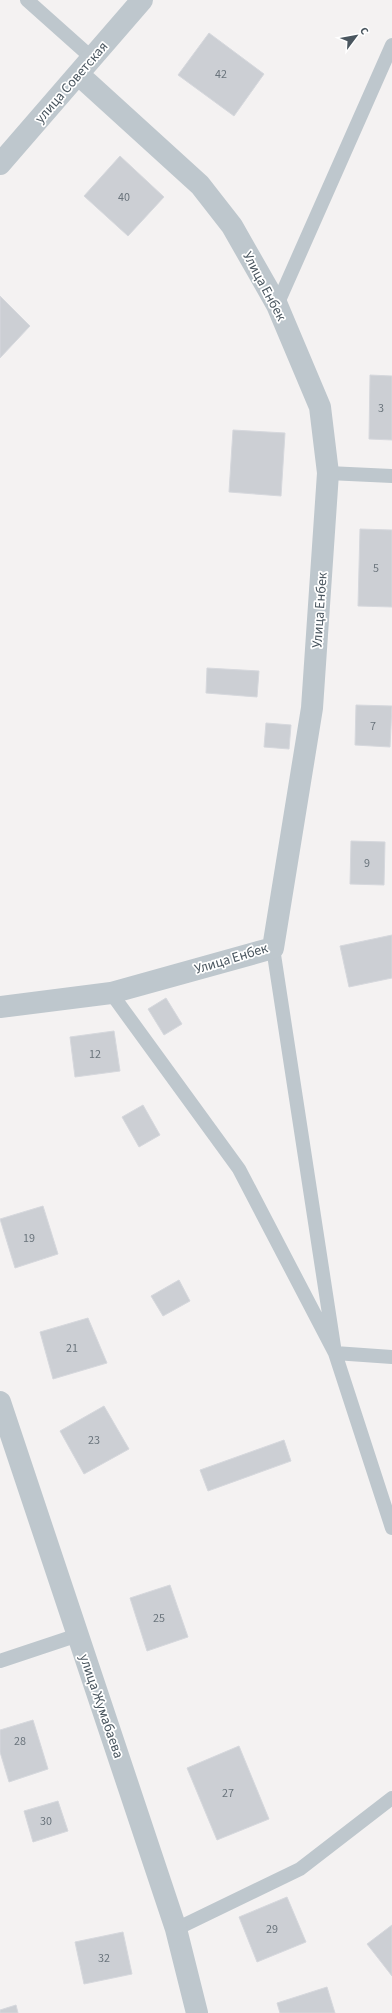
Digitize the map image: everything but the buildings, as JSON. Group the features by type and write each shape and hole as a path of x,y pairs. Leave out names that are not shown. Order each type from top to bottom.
{"street":[{"name":"улица Советская","path":"0,164 142,0"},
{"name":"Улица Енбек","path":"0,1007 111,993 273,948 312,708 328,473 320,407 277,305 232,226 200,185 78,74"},
{"name":"улица Жумабаева","path":"0,1402 176,1929 197,2013"}],"lane":[{"path":"27,0 92,58"},
{"path":"277,305 392,45"},
{"path":"328,473 392,476"},
{"path":"273,948 334,1353"},
{"path":"111,993 239,1169 334,1353 392,1528"},
{"path":"334,1353 392,1357"},
{"path":"0,1661 78,1635"},
{"path":"176,1929 300,1868 392,1798"}]}
